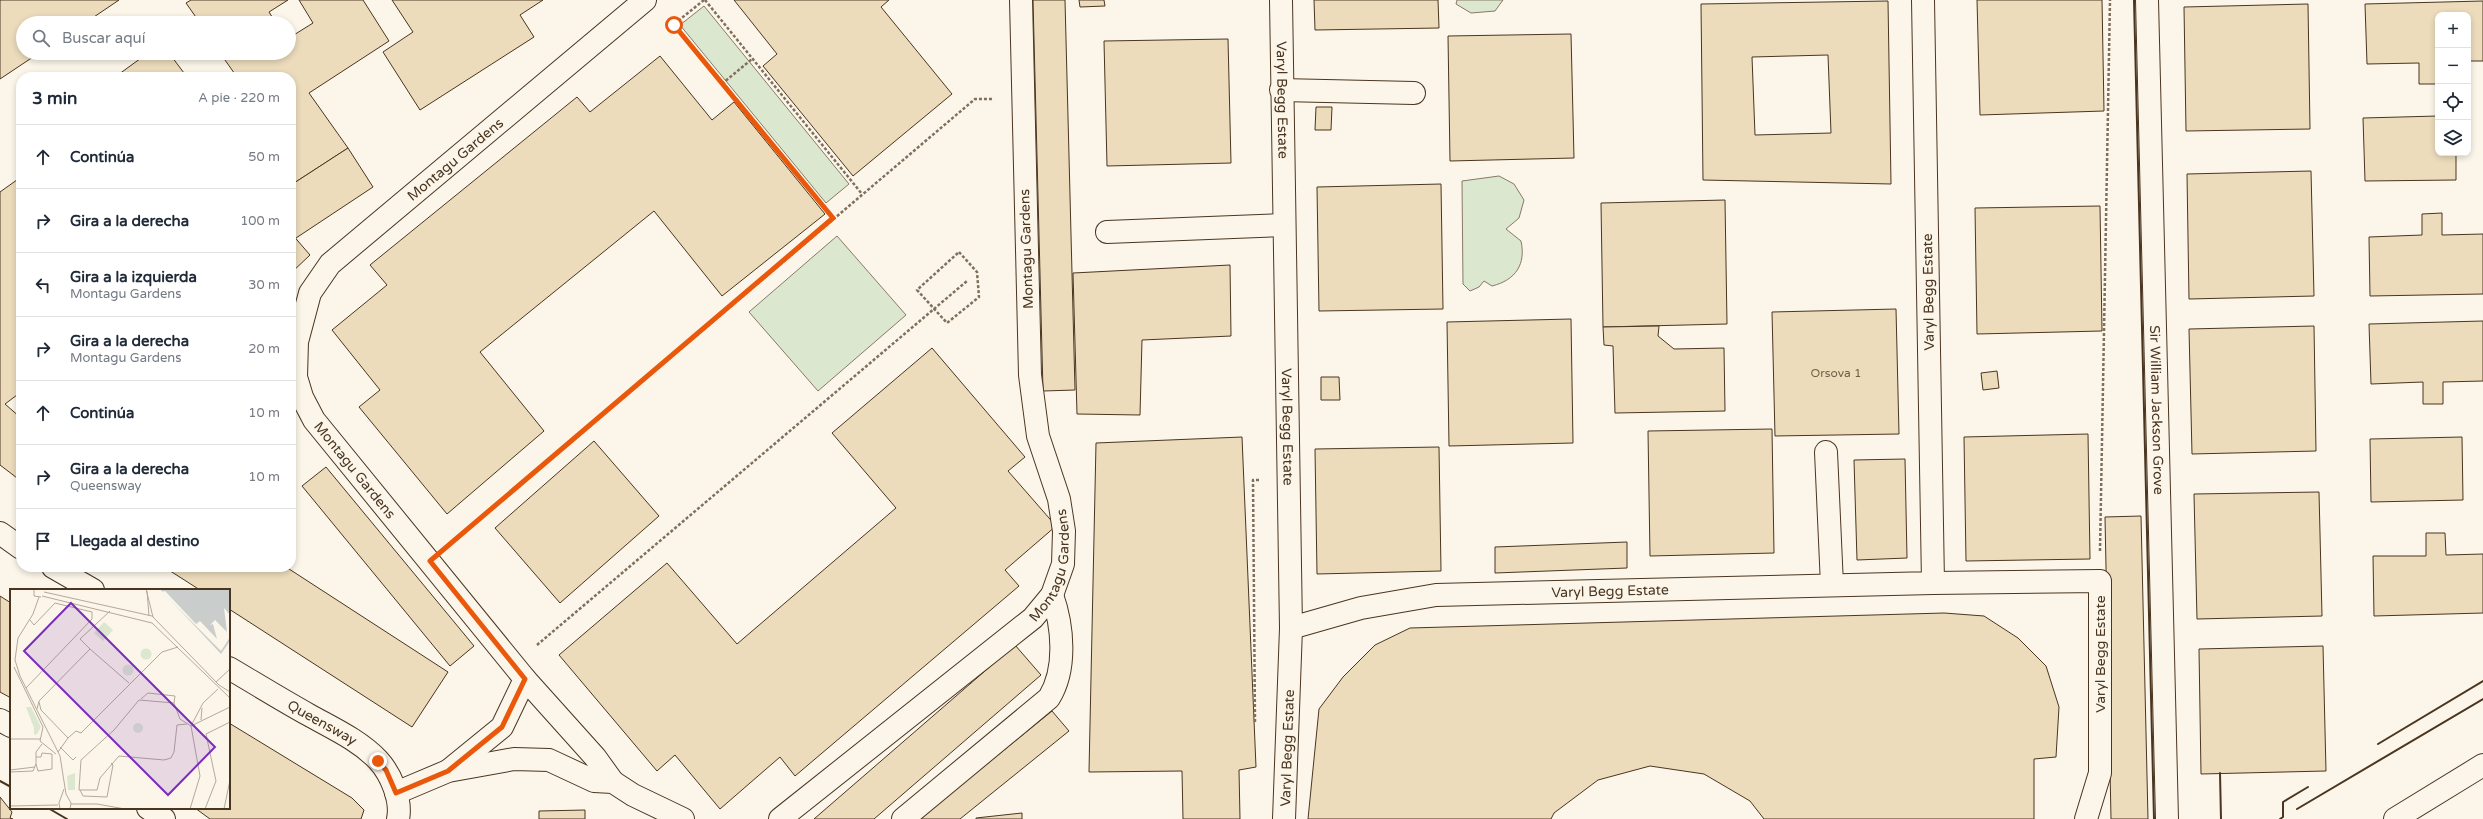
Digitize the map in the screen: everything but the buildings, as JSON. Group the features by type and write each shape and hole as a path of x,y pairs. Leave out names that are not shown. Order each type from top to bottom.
{"street":[{"name":"Montagu Gardens","path":"613,782 598,762 519,672 314,420 302,397 296,377 297,342 310,293 330,264 645,0"},
{"name":"Montagu Gardens","path":"780,819 1033,618 1052,595 1063,564 1064,531 1059,499 1038,436 1030,375 1022,99 1021,0"},
{"name":"Varyl Begg Estate","path":"1281,0 1281,90 1291,628 1284,819"},
{"name":"Varyl Begg Estate","path":"1924,0 1933,583"},
{"name":"Sir William Jackson Grove","path":"2147,0 2166,819"},
{"path":"1281,90 1414,93"},
{"path":"1107,232 1284,225"},
{"path":"1826,452 1832,586"},
{"path":"0,533 16,544"},
{"path":"62,572 91,589"},
{"name":"Varyl Begg Estate","path":"1291,628 1361,608 1436,595 1933,583 2100,581 2100,773 2086,819"},
{"path":"903,819 1049,698 1057,685 1060,659 1060,621 1052,595"},
{"name":"Queensway","path":"230,669 344,734 373,755 386,770 399,811"},
{"path":"399,811 502,727 519,672"},
{"path":"0,720 10,725"},
{"path":"448,771 514,759 549,760 594,781 613,782 632,795 683,819"},
{"path":"2395,819 2483,765"},
{"path":"149,809 164,819"}],"path":[{"path":"833,218 674,25 705,0 862,194"},
{"path":"2100,581 2110,0"},
{"path":"723,83 752,59"},
{"path":"430,561 975,99 1022,99"},
{"path":"959,252 978,272 979,297 947,323 934,308 917,290 959,252"},
{"path":"519,672 934,308 967,281"},
{"path":"1255,728 1253,480 1289,479"}],"green space":[{"path":"1457,0 1503,0 1495,11 1471,13 1456,4"},
{"path":"704,6 849,184 826,203 680,25"},
{"path":"1499,176 1514,184 1524,200 1519,218 1506,229 1521,241 1522,257 1517,270 1507,280 1492,286 1484,281 1479,287 1470,291 1463,284 1462,181"},
{"path":"837,236 906,315 818,391 749,312"}],"wall":[{"path":"2134,0 2154,819"},
{"path":"2378,744 2483,681"},
{"path":"2297,809 2483,699"},
{"path":"2220,773 2221,819"},
{"path":"0,781 10,786"},
{"path":"2280,819 2283,817 2283,802 2308,787"},
{"path":"50,809 67,819"}],"route":[{"path":"378,761 386,770 396,793 448,771 502,727 525,679 430,561 833,218 674,25"}]}
